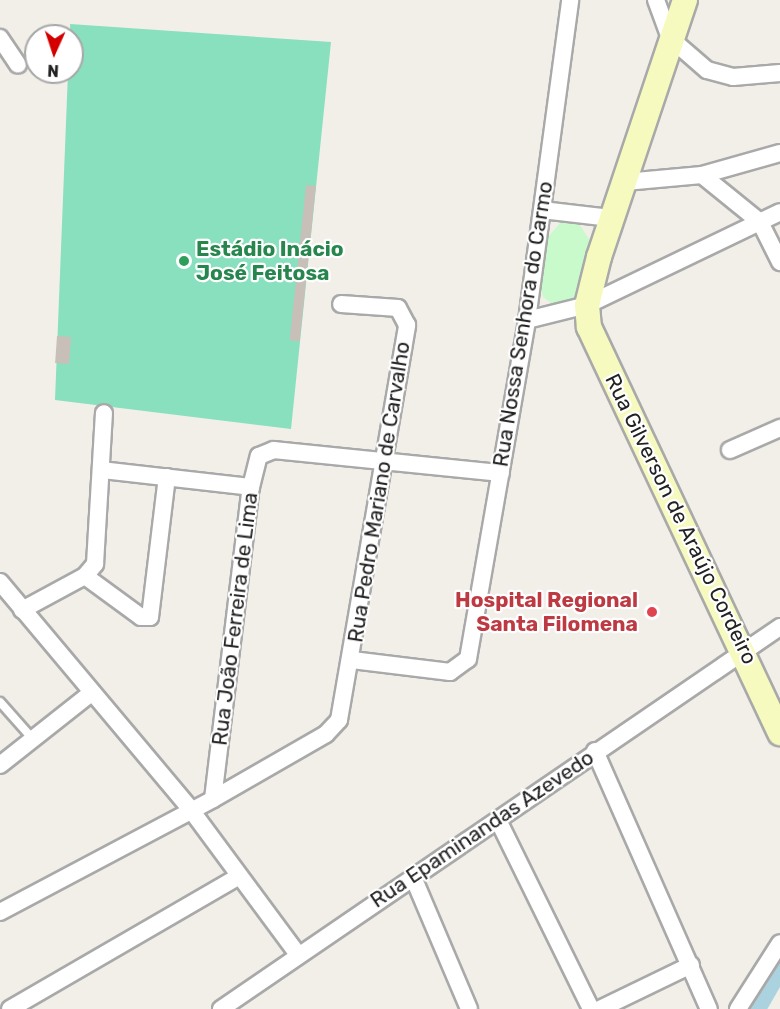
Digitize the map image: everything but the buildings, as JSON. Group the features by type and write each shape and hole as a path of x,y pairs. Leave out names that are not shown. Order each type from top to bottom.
{"main road":[{"path":"587,305 611,218 625,182 670,38 685,0"},
{"name":"Rua Gilverson de Araújo Cordeiro","path":"587,305 589,327 652,466 745,650 780,733"}],"street":[{"name":"Rua Nossa Senhora do Carmo","path":"352,660 450,672 465,664 472,648 527,320 570,0"},
{"path":"656,0 670,38 720,75 774,74"},
{"path":"0,38 18,65"},
{"path":"625,182 702,175 780,153"},
{"path":"702,175 760,222 780,262"},
{"path":"542,210 611,218"},
{"path":"527,320 587,305 780,212"},
{"name":"Rua Pedro Mariano de Carvalho","path":"0,912 213,799 333,730 342,711 352,660 383,460 407,325 398,308 341,304"},
{"path":"22,610 85,576 96,558 104,413"},
{"path":"730,450 780,428"},
{"name":"Rua João Ferreira de Lima","path":"213,799 251,487 257,460 274,450 383,460"},
{"path":"383,460 501,473"},
{"path":"102,470 251,487"},
{"path":"85,576 141,617 150,617 167,477"},
{"path":"0,582 90,694 191,810 238,877 297,953"},
{"name":"Rua Epaminandas Azevedo","path":"221,1009 297,953 498,820 595,751 780,627"},
{"path":"0,765 90,694"},
{"path":"595,751 692,966 709,1009"},
{"path":"498,820 591,1009"},
{"path":"10,1009 238,877"},
{"path":"413,877 469,1009"},
{"path":"738,1009 780,943"},
{"path":"600,1009 692,966"}],"lane":[{"path":"0,702 32,738"}],"green space":[{"name":"Estádio Inácio José Feitosa","path":"84,25 331,42 291,429 55,400 68,84 84,84"},
{"path":"561,222 580,225 591,242 577,300 554,305 543,297 539,279 547,238"}],"waterway":[{"path":"757,1009 780,969"}],"place":[{"name":"Estádio Inácio José Feitosa","path":"184,261"},
{"name":"Hospital Regional Santa Filomena","path":"652,612"}]}
